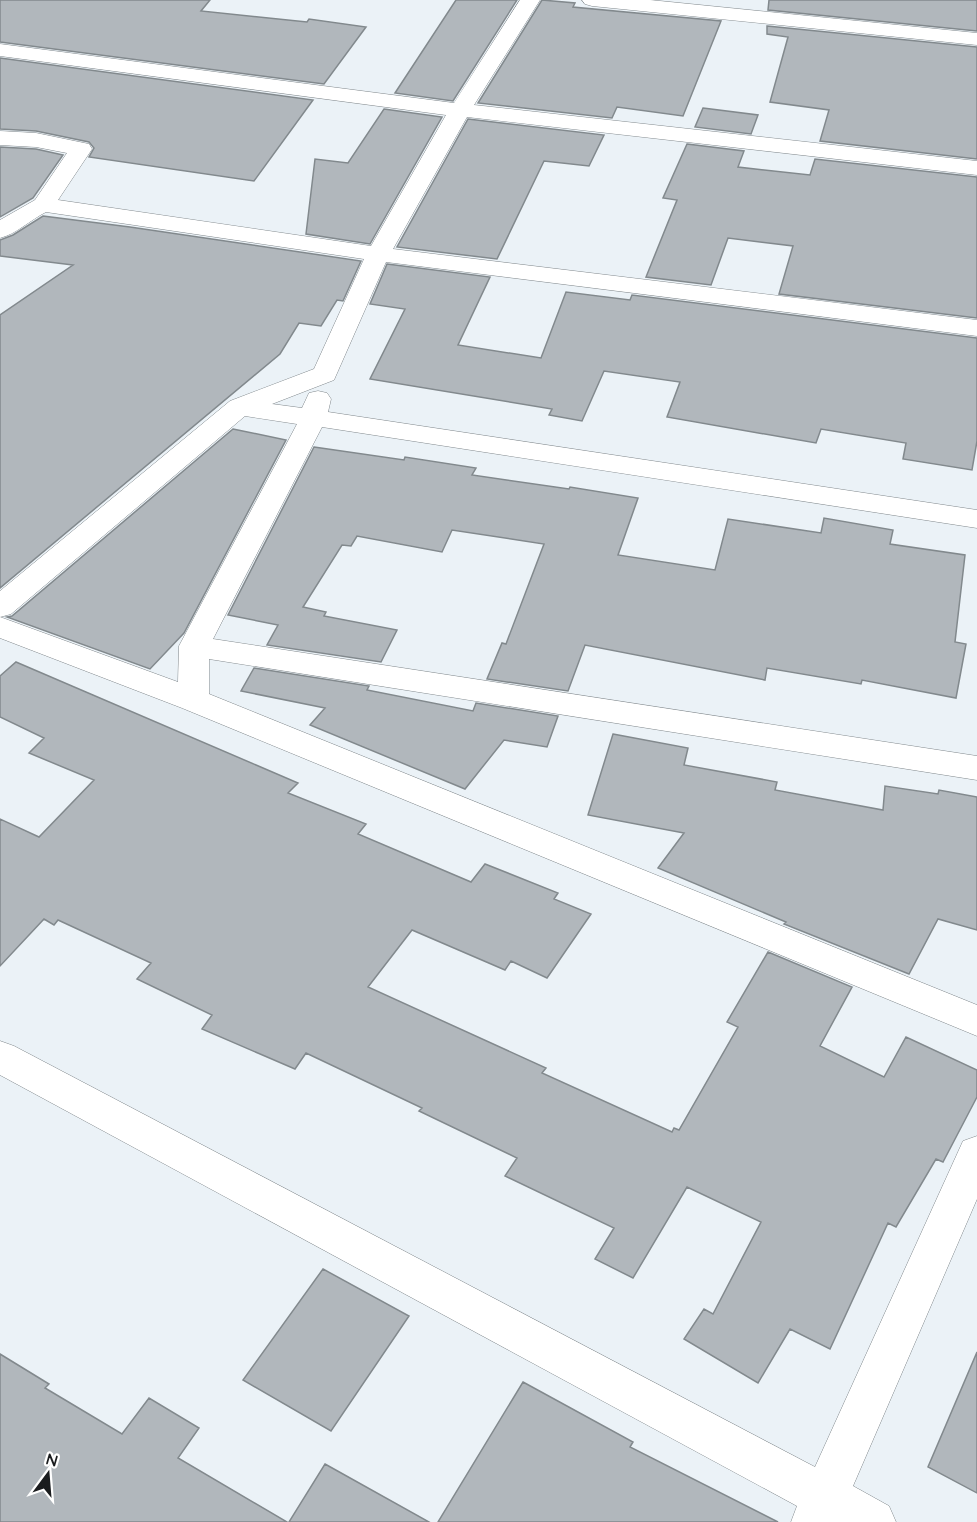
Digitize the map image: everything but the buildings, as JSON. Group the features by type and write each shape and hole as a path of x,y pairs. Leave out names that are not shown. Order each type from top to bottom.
{"street":[{"path":"193,700 194,646 313,418 325,374 378,254 460,110 530,0"},
{"path":"591,0 728,6 977,39"},
{"path":"0,50 460,110 977,168"},
{"path":"0,138 36,140 81,149 43,205 22,215 0,231"},
{"path":"43,205 378,254 977,328"},
{"path":"0,607 239,407 325,374"},
{"path":"239,407 977,519"},
{"path":"7,638 193,700 977,1021"},
{"path":"194,646 977,768"},
{"path":"0,1057 820,1509 873,1522"},
{"path":"820,1509 977,1153"}]}
